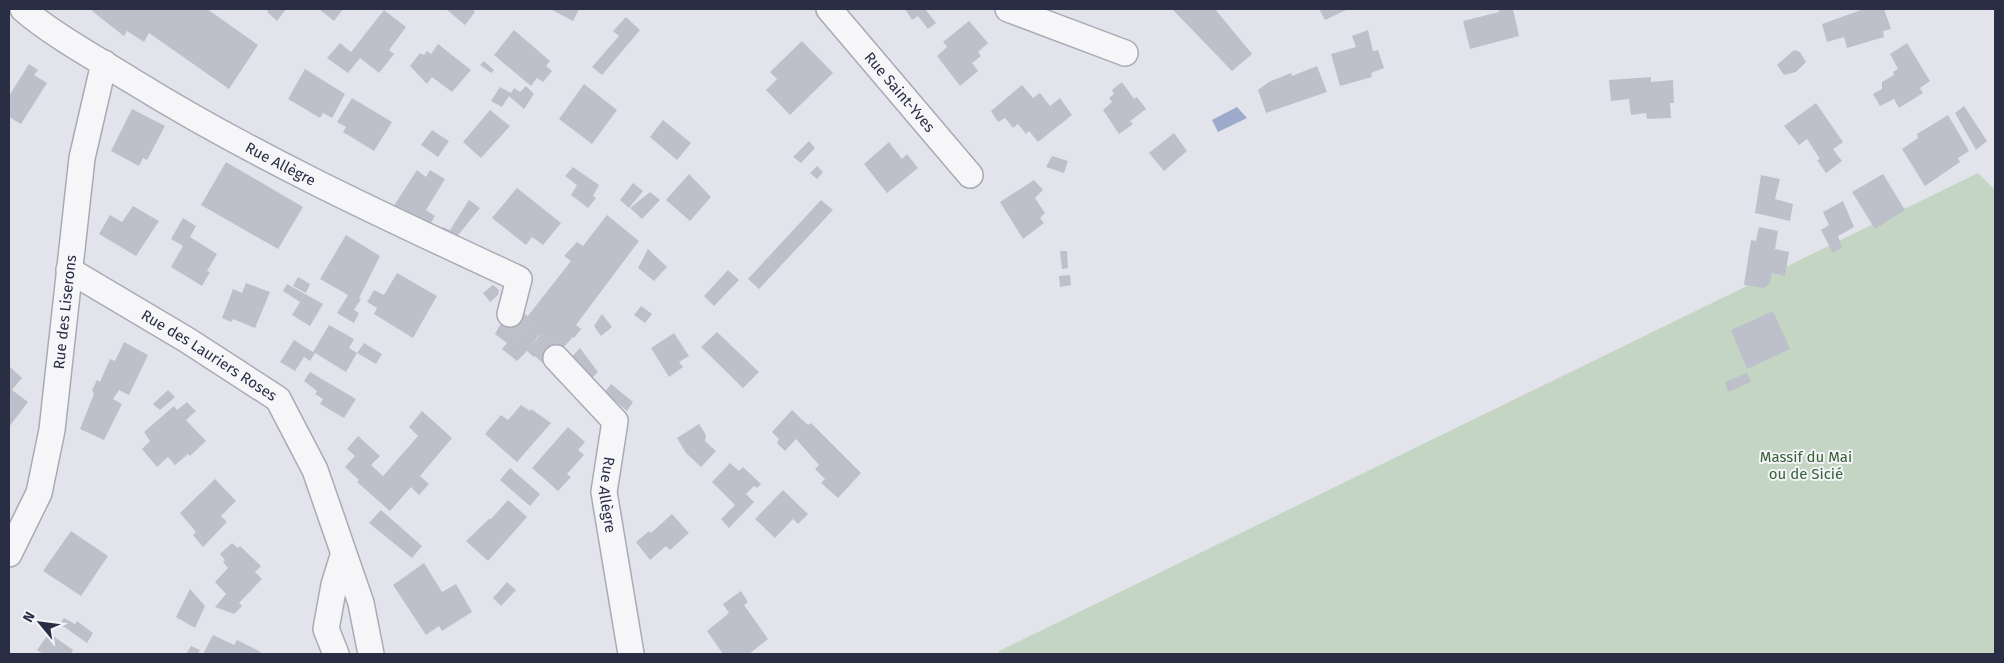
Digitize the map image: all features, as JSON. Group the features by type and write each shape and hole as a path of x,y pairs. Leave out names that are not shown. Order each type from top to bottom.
{"street":[{"name":"Rue Saint-Yves","path":"829,9 970,175"},
{"path":"1008,9 1125,53"},
{"name":"Rue Allègre","path":"29,11 104,63 200,123 318,185 519,279 510,314"},
{"name":"Rue des Liserons","path":"9,554 39,493 52,430 82,158 104,63"},
{"name":"Rue des Lauriers Roses","path":"70,270 187,340 278,399 315,470 361,604 371,654"},
{"name":"Rue Allègre","path":"556,358 615,421 604,492 632,654"},
{"path":"336,654 326,629 334,585 343,556"}],"green space":[{"name":"Massif du Mai ou de Sicié","path":"1978,173 1995,190 1995,654 999,654 999,651"}],"water":[{"path":"1237,107 1247,118 1218,132 1212,120"}],"building":[{"path":"94,9 207,9 258,45 229,89 149,33 144,42 127,31 124,36 92,11"},
{"path":"269,9 286,9 277,21 267,12"},
{"path":"319,9 343,9 334,21"},
{"path":"446,9 472,9 475,12 465,25"},
{"path":"550,9 579,9 573,21"},
{"path":"905,9 925,9 936,23 928,29 918,16 912,20"},
{"path":"1172,9 1215,9 1252,54 1232,71"},
{"path":"1319,9 1348,9 1325,20"},
{"path":"1499,9 1513,9 1519,36 1470,49 1463,21 1499,12"},
{"path":"1864,9 1884,9 1891,29 1883,31 1884,37 1847,48 1844,37 1827,42 1822,24"},
{"path":"384,10 406,27 389,50 394,54 379,73 360,58 348,73 327,58 340,43 351,52"},
{"path":"626,17 640,30 602,75 592,67 619,36 613,31"},
{"path":"969,21 988,43 978,52 981,56 972,63 978,71 960,86 937,56 947,47 943,42"},
{"path":"514,30 550,61 546,66 552,71 543,82 537,78 531,86 494,55"},
{"path":"1368,30 1373,51 1378,50 1384,68 1371,73 1372,77 1340,86 1331,54 1356,47 1352,36"},
{"path":"802,41 833,73 790,115 766,90 777,79 770,72"},
{"path":"1907,43 1930,81 1920,88 1923,93 1899,108 1894,99 1880,106 1873,94 1882,89 1882,82 1894,75 1893,72 1898,69 1890,54"},
{"path":"438,44 471,70 452,92 432,77 427,84 410,66 420,53 424,55 427,51 431,54"},
{"path":"1794,50 1800,52 1806,62 1796,72 1784,75 1777,65"},
{"path":"484,61 494,70 491,73 480,65"},
{"path":"29,64 38,70 34,75 47,83 21,124 9,117 9,96"},
{"path":"1317,66 1327,92 1266,113 1258,90 1269,82 1291,73 1292,76"},
{"path":"305,69 345,94 332,118 323,113 320,118 288,99"},
{"path":"1651,77 1651,82 1673,80 1674,103 1670,103 1671,118 1647,119 1646,113 1631,115 1629,99 1611,101 1609,80"},
{"path":"1122,82 1134,99 1137,97 1146,109 1130,121 1133,124 1119,134 1103,110 1112,102 1109,98 1114,94 1112,90"},
{"path":"584,84 617,110 592,144 559,119"},
{"path":"1022,85 1033,98 1040,93 1050,106 1060,98 1072,115 1038,142 1029,131 1026,134 1018,124 1013,128 1005,118 998,122 991,111"},
{"path":"526,86 534,94 524,109 509,96 502,107 491,101 500,87 511,93 514,88 520,92"},
{"path":"352,98 392,122 374,151 343,132 346,127 337,122"},
{"path":"1816,103 1843,142 1833,149 1842,161 1826,173 1817,160 1820,159 1807,139 1799,145 1784,126"},
{"path":"1964,106 1987,141 1976,150 1955,113"},
{"path":"132,109 165,126 147,160 143,158 139,166 111,151"},
{"path":"490,110 510,126 481,158 463,142"},
{"path":"1948,115 1969,151 1958,158 1960,162 1925,186 1902,149 1918,138 1917,134"},
{"path":"663,120 691,143 677,160 650,137"},
{"path":"432,130 449,141 438,157 421,145"},
{"path":"1174,133 1187,151 1164,171 1149,153"},
{"path":"809,141 815,148 801,163 793,157"},
{"path":"889,142 902,159 907,154 918,168 887,193 864,164"},
{"path":"1052,156 1068,161 1064,173 1046,167"},
{"path":"226,162 303,207 278,249 201,205"},
{"path":"817,166 823,172 817,179 810,173"},
{"path":"573,167 599,185 593,196 596,198 588,208 571,195 577,185 565,176"},
{"path":"417,170 426,177 430,170 445,179 426,210 435,216 429,226 393,207"},
{"path":"689,174 711,197 690,221 666,200"},
{"path":"1883,174 1905,210 1875,229 1852,192"},
{"path":"1761,175 1780,179 1775,199 1793,204 1790,221 1755,213"},
{"path":"1034,180 1043,190 1035,198 1045,213 1040,218 1044,223 1023,239 1000,202"},
{"path":"633,183 643,191 629,208 620,200"},
{"path":"517,188 561,223 543,245 532,237 526,245 492,218"},
{"path":"650,192 660,200 642,219 630,208"},
{"path":"469,200 480,208 455,239 439,232 442,227 450,230"},
{"path":"821,200 833,210 759,289 748,279"},
{"path":"1843,201 1854,227 1838,236 1842,248 1833,253 1821,230 1829,225 1823,212"},
{"path":"133,206 159,221 136,256 99,234 110,215 122,222"},
{"path":"607,215 639,241 576,325 581,329 574,338 560,351 539,335 532,344 539,350 534,357 527,351 517,361 502,349 507,343 495,334 504,318 516,331 571,261 564,256 577,242 583,246"},
{"path":"183,218 196,226 190,237 217,254 207,271 210,272 202,286 171,267 183,246 171,239"},
{"path":"1759,227 1778,231 1775,249 1789,252 1785,276 1772,273 1770,283 1764,288 1744,285 1751,240 1756,241"},
{"path":"346,235 380,256 359,298 361,299 354,310 359,313 354,323 337,313 348,295 320,279"},
{"path":"648,249 667,267 654,281 638,268"},
{"path":"1060,251 1067,251 1068,268 1062,269"},
{"path":"728,270 739,280 714,306 704,296"},
{"path":"397,273 437,296 413,338 374,314 377,308 367,302 374,290 384,295"},
{"path":"1070,275 1071,285 1060,287 1059,276"},
{"path":"298,277 310,284 306,293 293,286"},
{"path":"246,283 270,292 255,328 233,319 231,322 222,318 233,289 242,293"},
{"path":"287,284 323,304 310,326 292,315 300,302 283,291"},
{"path":"493,285 499,290 498,295 490,302 483,293"},
{"path":"641,306 652,314 645,323 634,315"},
{"path":"1773,311 1790,349 1747,369 1731,330"},
{"path":"602,314 612,327 601,336 594,326"},
{"path":"329,325 354,339 349,348 357,353 346,372 315,353 310,361 304,357 295,371 280,362 294,340 313,352"},
{"path":"717,332 759,372 743,388 701,347"},
{"path":"674,333 689,356 679,362 683,367 669,377 651,348"},
{"path":"124,342 148,355 129,395 119,390 113,399 122,404 104,440 80,429 94,394 92,390 97,380 100,382 110,359 115,361"},
{"path":"364,343 382,354 376,364 357,353"},
{"path":"580,348 598,372 590,380 567,362"},
{"path":"9,366 22,378 12,390 28,402 9,427"},
{"path":"310,372 356,399 344,418 320,404 323,399 315,394 317,391 304,381"},
{"path":"1747,373 1751,382 1728,392 1725,382"},
{"path":"611,384 633,402 627,411 605,392"},
{"path":"168,390 175,397 160,410 153,404"},
{"path":"187,402 196,411 186,420 206,441 190,456 188,454 175,465 168,457 157,467 142,449 150,441 144,432 174,406 177,410"},
{"path":"521,405 530,411 531,409 551,423 517,462 485,434 501,415 508,420"},
{"path":"792,410 808,425 811,423 861,473 838,498 821,483 825,479 815,469 819,465 796,439 785,451 777,443 779,439 772,432"},
{"path":"422,411 452,438 420,476 429,484 419,495 411,487 390,511 357,482 359,480 345,467 355,456 347,449 358,436 380,456 371,465 383,476 418,436 409,427"},
{"path":"699,424 706,435 705,441 716,451 701,467 686,453 677,438"},
{"path":"568,427 585,442 578,450 584,455 567,474 571,477 558,491 532,468"},
{"path":"730,463 739,471 743,467 761,484 757,488 754,486 746,494 754,502 729,528 721,519 735,505 712,482"},
{"path":"510,468 540,494 530,506 500,480"},
{"path":"215,479 236,501 221,516 227,522 203,547 193,535 196,532 180,513"},
{"path":"783,490 808,514 798,524 793,519 775,538 755,519"},
{"path":"508,500 527,517 488,561 466,541 491,519"},
{"path":"381,510 422,546 412,558 369,523"},
{"path":"672,514 689,533 670,550 666,546 650,560 636,542 649,531 651,533"},
{"path":"71,531 108,556 81,596 43,571"},
{"path":"232,543 238,548 240,546 261,566 255,572 262,579 239,603 242,606 234,614 215,607 226,594 215,582 228,568 220,554"},
{"path":"424,563 442,592 456,584 472,612 442,631 439,626 426,635 393,585"},
{"path":"507,582 516,590 501,606 493,598"},
{"path":"190,589 205,606 195,628 176,617"},
{"path":"741,591 748,602 744,605 768,639 749,654 723,654 707,631 729,613 723,604"},
{"path":"64,618 75,624 77,621 93,633 87,643 60,624"},
{"path":"49,633 73,650 71,654 43,654 37,650"},
{"path":"213,635 234,645 237,640 261,652 259,654 203,654"},
{"path":"191,646 200,650 198,654 186,654"}],"tunnel":[{"path":"510,314 513,320 556,358"}]}
